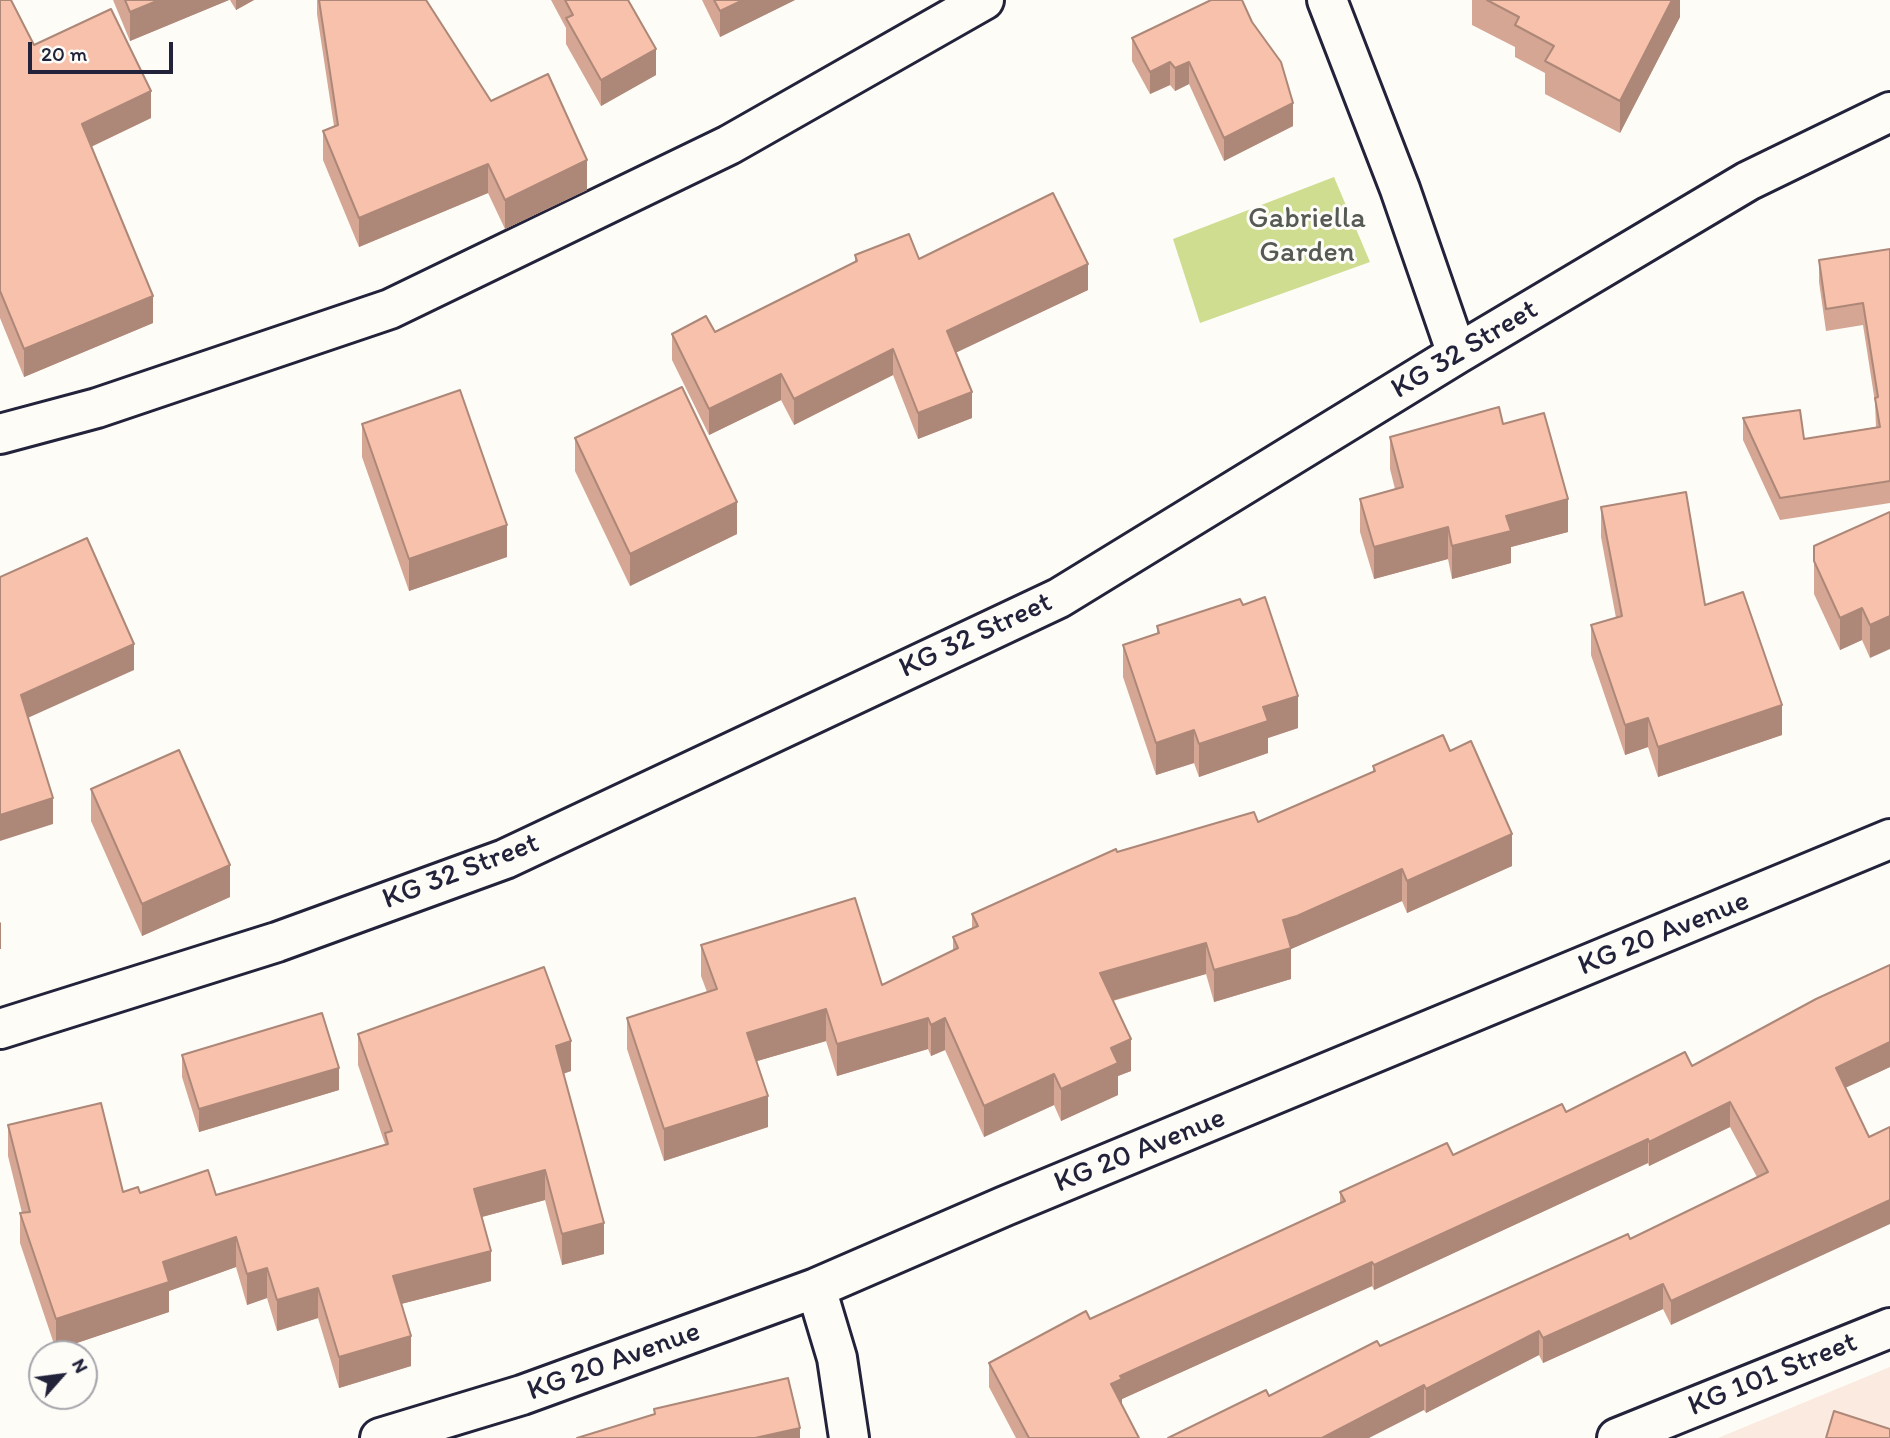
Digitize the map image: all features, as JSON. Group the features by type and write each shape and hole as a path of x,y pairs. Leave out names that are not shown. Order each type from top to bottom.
{"street":[{"path":"0,434 97,408 390,309 729,145 984,0"},
{"path":"1327,0 1400,189 1457,354"},
{"name":"KG 32 Street","path":"0,1028 277,942 505,859 1059,598 1457,354 1748,181 1890,111"},
{"name":"KG 20 Avenue","path":"380,1438 522,1395 816,1288 1004,1206 1890,839"},
{"path":"816,1288 837,1358 849,1438"},
{"name":"KG 101 Street","path":"1617,1438 1890,1328"}],"shaded area":[{"path":"1890,1367 1890,1438 1718,1438"}],"green space":[{"name":"Gabriella Garden","path":"1334,177 1370,262 1200,323 1173,239"}],"building":[{"path":"0,0 11,0 34,45 111,9 151,91 82,124 153,296 24,349 0,291"},
{"path":"125,0 159,0 130,12"},
{"path":"319,0 426,0 491,101 548,74 587,160 505,200 488,164 359,218 323,131 338,125"},
{"path":"565,0 628,0 656,49 601,80 566,18 573,15"},
{"path":"714,0 743,0 720,11"},
{"path":"1211,0 1242,0 1252,22 1281,62 1293,103 1224,138 1189,62 1175,68 1170,62 1150,72 1132,38"},
{"path":"1487,0 1672,0 1620,101 1545,61 1554,46 1515,25 1519,17"},
{"path":"1053,193 1088,264 947,331 972,392 918,413 893,349 794,399 781,374 709,409 672,334 706,316 715,332 857,261 855,255 909,234 919,259"},
{"path":"1890,249 1890,481 1780,498 1743,418 1800,410 1804,439 1880,427 1863,303 1826,309 1819,260"},
{"path":"682,387 737,502 630,554 575,438"},
{"path":"460,390 507,525 409,559 362,424"},
{"path":"1499,407 1503,424 1544,413 1568,499 1506,516 1511,531 1452,546 1448,527 1374,547 1360,499 1403,487 1390,437"},
{"path":"1686,492 1705,605 1743,592 1782,705 1658,747 1648,718 1625,725 1591,625 1622,616 1601,507"},
{"path":"1890,512 1890,616 1870,625 1862,608 1840,618 1814,561 1814,546"},
{"path":"87,538 134,644 21,695 53,798 0,815 0,577"},
{"path":"1265,597 1298,696 1263,707 1268,721 1199,744 1194,730 1156,743 1123,645 1159,633 1157,626 1240,599 1243,605"},
{"path":"1443,735 1450,751 1471,741 1512,834 1407,881 1402,869 1283,920 1291,948 1214,970 1206,943 1100,973 1131,1039 1111,1048 1118,1063 1061,1089 1054,1074 984,1106 945,1018 931,1025 928,1018 837,1044 826,1009 747,1033 768,1096 664,1129 627,1018 717,989 701,945 855,898 882,985 958,948 953,937 978,926 972,914 1116,849 1117,852 1254,812 1258,822 1375,771 1373,766"},
{"path":"179,750 230,865 142,904 91,789"},
{"path":"1890,965 1890,1042 1836,1068 1869,1137 1890,1127 1890,1200 1671,1301 1663,1284 1543,1338 1539,1331 1426,1389 1424,1385 1322,1438 1168,1438 1266,1390 1269,1396 1377,1341 1380,1346 1628,1234 1630,1239 1768,1172 1730,1102 1649,1142 1648,1139 1374,1265 1372,1262 1120,1376 1122,1379 1111,1384 1139,1438 1029,1438 989,1363 1086,1311 1090,1319 1345,1201 1340,1192 1447,1143 1453,1155 1562,1104 1566,1112 1685,1052 1692,1066 1816,999"},
{"path":"544,967 571,1041 556,1046 604,1223 562,1234 545,1170 474,1189 491,1251 393,1276 411,1336 339,1357 318,1288 277,1300 267,1268 247,1274 236,1237 163,1262 169,1282 56,1319 20,1213 30,1212 8,1125 101,1103 123,1192 138,1187 140,1193 208,1170 216,1195 388,1144 385,1133 392,1131 358,1034"},
{"path":"322,1013 339,1068 199,1109 182,1055"},
{"path":"788,1378 800,1428 755,1438 577,1438 655,1414 654,1409"},
{"path":"1834,1411 1890,1429 1890,1438 1826,1438"}]}
